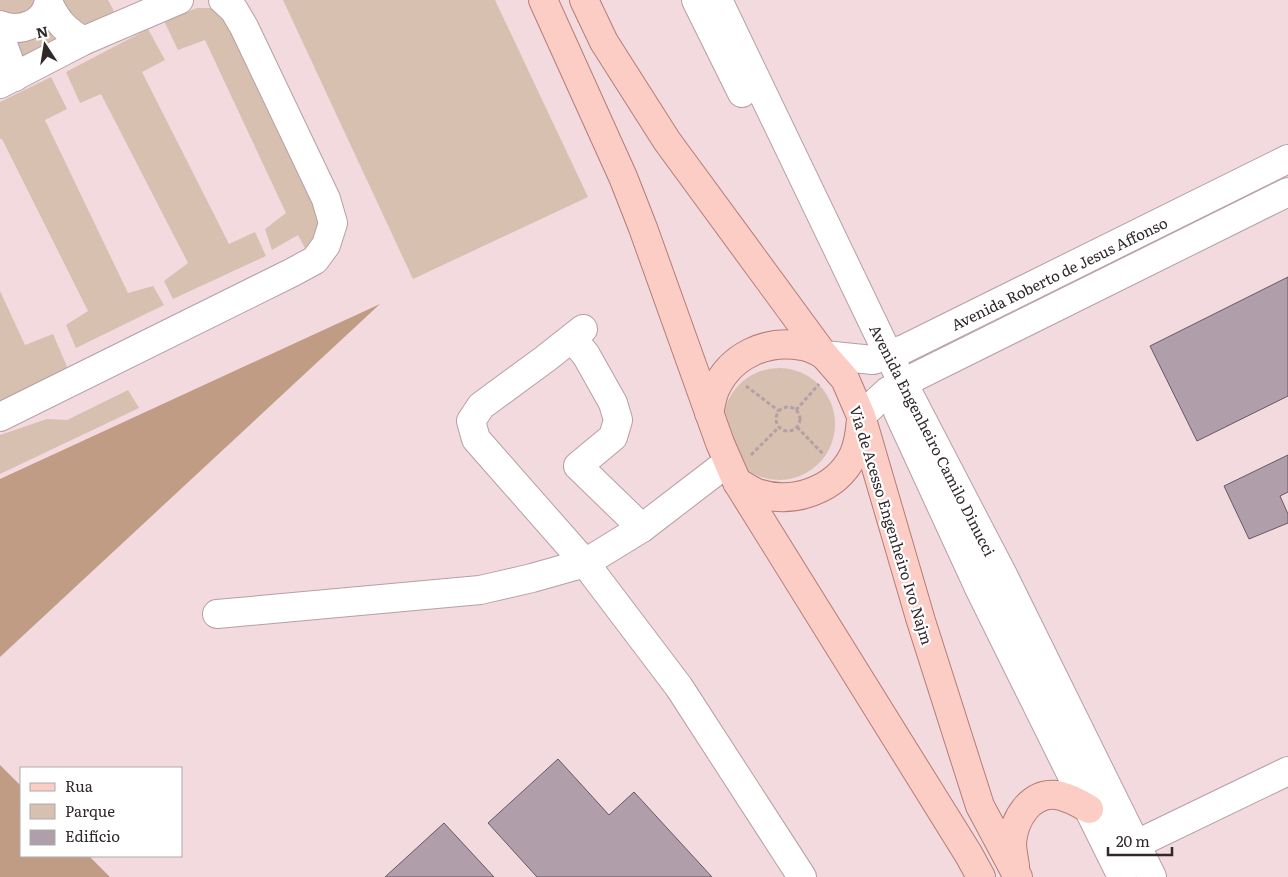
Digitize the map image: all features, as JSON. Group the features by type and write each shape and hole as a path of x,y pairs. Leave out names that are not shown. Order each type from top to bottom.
{"main road":[{"path":"542,0 623,177 647,237 709,413 732,472 969,854 980,877"},
{"name":"Via de Acesso Engenheiro Ivo Najm","path":"584,0 604,42 667,141 845,379 861,416 921,621 980,806 1018,876"},
{"path":"709,413 714,391 726,371 742,356 761,347 782,343 804,346 829,360"},
{"path":"732,472 757,492 779,498 802,496 823,487 841,473 853,456 860,436 861,416"},
{"path":"1018,876 1012,845 1014,829 1021,812 1030,803 1043,796 1057,795 1070,799 1088,809"}],"street":[{"path":"0,36 8,80 83,41 178,0"},
{"path":"0,417 294,272 315,260 326,245 333,223 326,199 244,27 234,10 223,0"},
{"name":"Avenida Engenheiro Camilo Dinucci","path":"696,0 895,387 1003,576 1152,877"},
{"name":"Avenida Engenheiro Camilo Dinucci","path":"718,0 880,357"},
{"path":"49,2 55,18 66,30 83,41"},
{"path":"0,25 10,29 26,28 40,19 49,2"},
{"name":"Avenida Roberto de Jesus Affonso","path":"829,360 880,357 904,349 1288,159"},
{"name":"Avenida Roberto de Jesus Affonso","path":"861,416 895,387 1288,192"},
{"path":"1094,255 1108,281"},
{"path":"642,528 578,466 613,438 618,420 613,403 586,355 578,334 481,406 471,421 476,439 585,563 679,687 802,877"},
{"name":"Avenida Engenheiro Camilo Dinucci","path":"895,387 980,588 1117,867"},
{"path":"217,614 480,590 532,578 585,563 732,472"},
{"path":"980,588 1003,576"},
{"path":"1117,867 1136,843 1288,771"}],"path":[{"path":"796,410 829,360"},
{"path":"726,371 779,412"},
{"path":"785,407 796,410 800,416 797,427 790,431 779,427 776,418 779,412 785,407"},
{"path":"732,472 779,427"},
{"path":"797,427 841,473"}],"green space":[{"path":"0,0 44,0 34,15 0,16"},
{"path":"62,0 108,0 116,15 84,27 71,19 61,4"},
{"path":"283,0 495,0 588,197 413,279"},
{"path":"197,8 214,8 230,22 315,200 321,225 307,252 298,235 272,250 265,229 286,213 205,40 178,50 164,21"},
{"path":"40,26 52,30 56,40 51,49 20,58 14,46 18,34"},
{"path":"148,29 165,60 142,72 229,244 255,232 266,256 173,299 164,281 188,263 101,94 80,103 66,72"},
{"path":"51,77 67,109 45,120 128,293 153,286 164,305 76,348 66,325 88,311 2,139 0,139 0,102"},
{"path":"0,291 25,345 53,334 68,369 0,403"},
{"path":"779,368 801,372 819,384 831,402 835,424 831,446 819,464 801,476 779,480 757,476 739,464 727,446 723,424 727,402 739,384 757,372"},
{"path":"128,390 139,408 0,474 0,435 47,419 67,420"}],"shaded area":[{"path":"380,304 0,657 0,479"},
{"path":"0,765 20,785 20,857 90,857 110,877 0,877"}],"building":[{"path":"1288,277 1288,396 1197,441 1150,346"},
{"path":"1288,455 1288,492 1280,496 1288,514 1288,523 1249,539 1224,486"},
{"path":"558,759 609,815 634,792 712,877 537,877 488,823"},
{"path":"444,823 494,877 385,877"}]}
